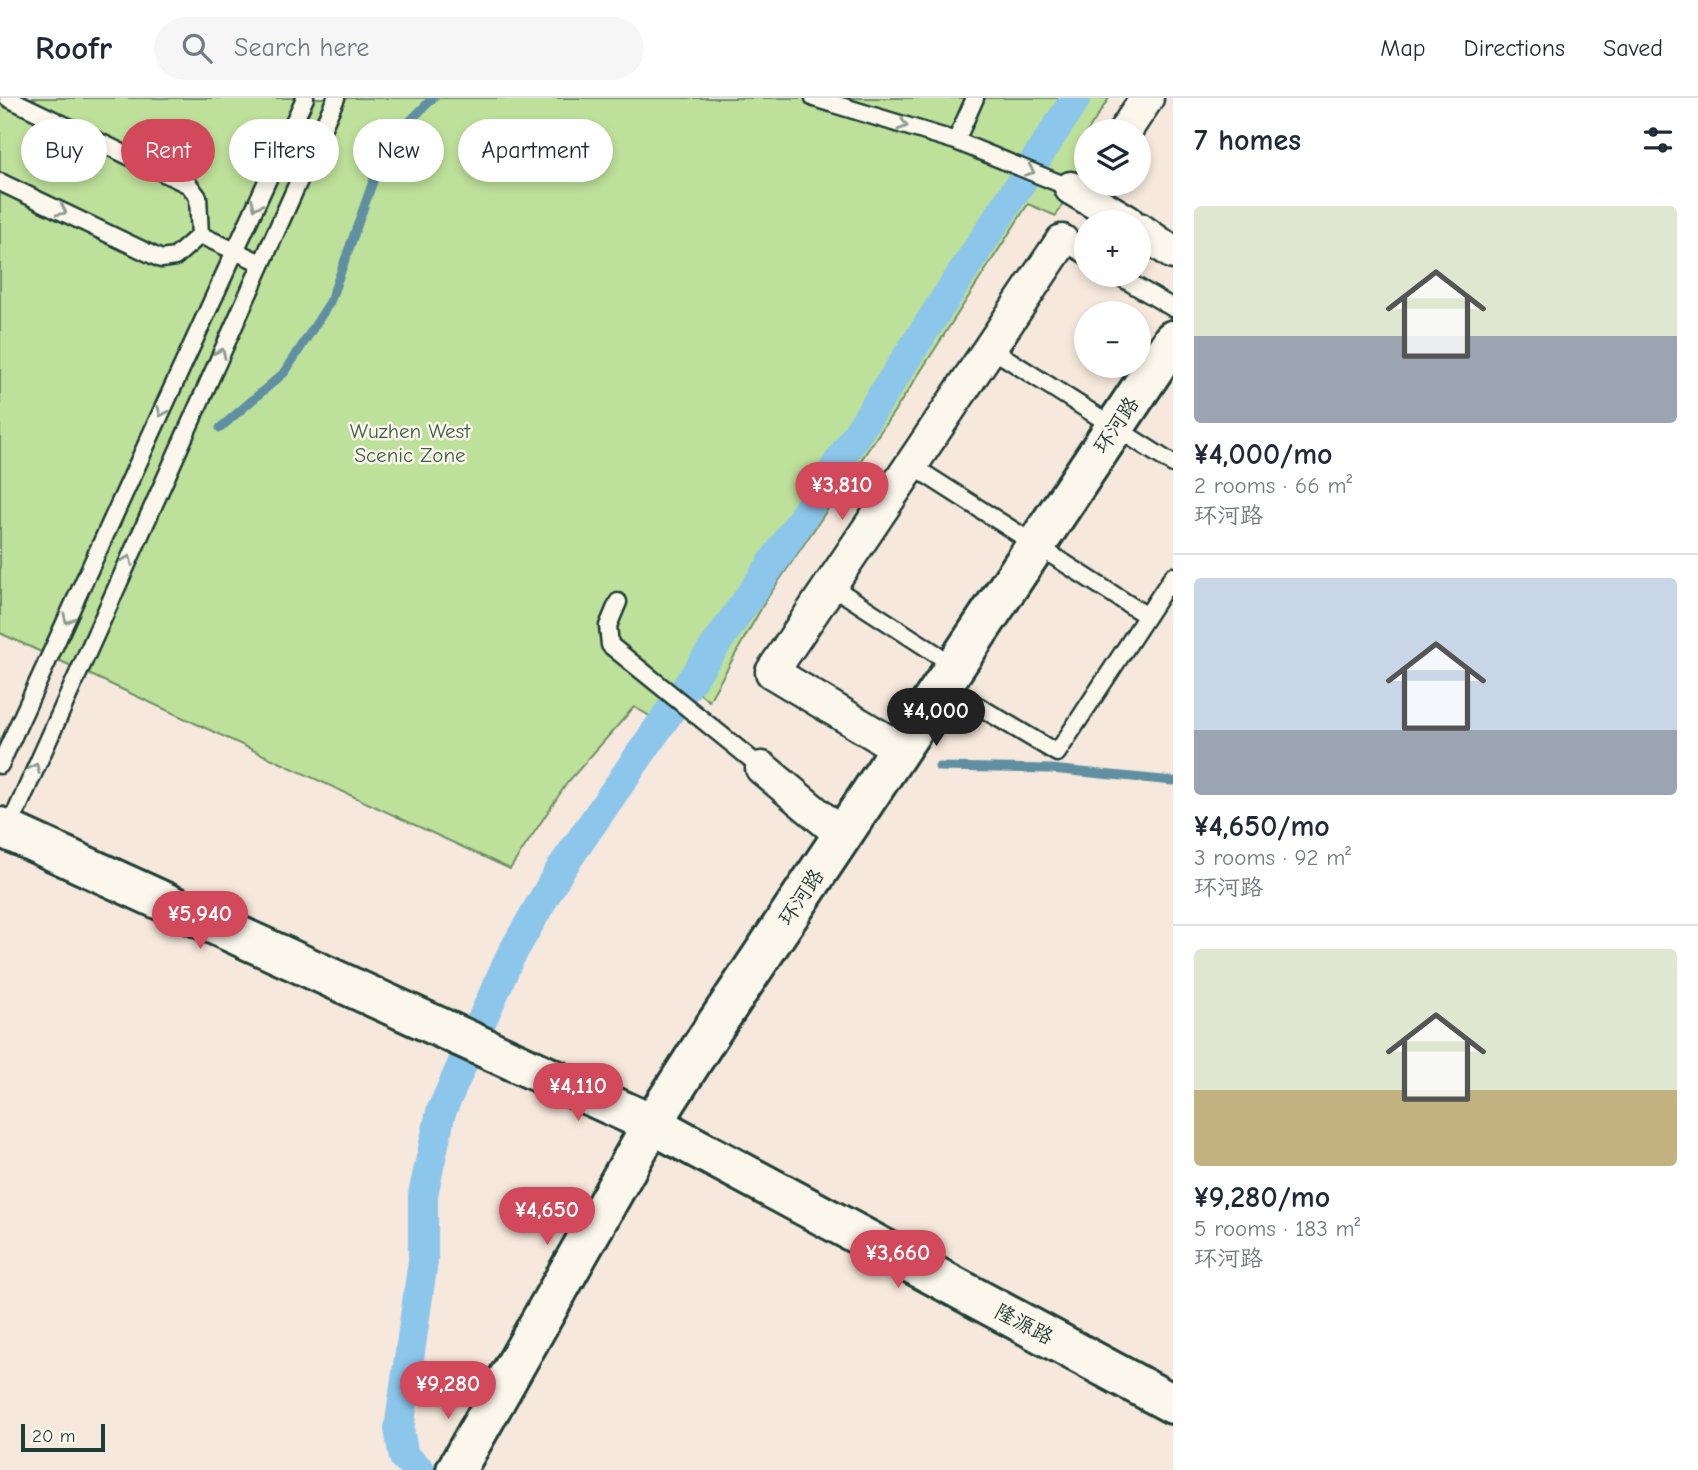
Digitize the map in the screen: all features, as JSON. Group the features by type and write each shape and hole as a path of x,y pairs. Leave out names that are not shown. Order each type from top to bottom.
{"street":[{"path":"1133,119 1147,98"},
{"path":"1071,188 1108,210"},
{"path":"1151,237 1173,253"},
{"path":"900,749 772,672 990,348 1074,249"},
{"name":"环河路","path":"456,1470 493,1400 652,1124 1173,340"},
{"path":"762,768 842,835"},
{"name":"隆源路","path":"4,829 652,1124 1173,1404"}],"lane":[{"path":"8,98 189,185 198,197 200,235"},
{"path":"0,765 305,98"},
{"path":"4,829 336,98"},
{"path":"814,98 956,141 1071,188"},
{"path":"956,141 975,98"},
{"path":"0,182 161,259 175,257 200,235"},
{"path":"200,235 261,263"},
{"path":"1137,287 1173,309"},
{"path":"990,348 1173,464"},
{"path":"911,465 1147,615"},
{"path":"830,585 1057,752 1173,576"},
{"path":"618,602 608,626 610,645 762,768"}],"green space":[{"name":"Wuzhen West Scenic Zone","path":"0,98 1109,98 1096,119 1074,119 1074,187 1071,188 1056,216 1028,204 908,391 766,600 709,701 699,693 669,727 634,707 567,783 510,869 0,633"}],"waterway":[{"path":"220,428 285,372 330,302 386,145 433,98"},
{"path":"420,1470 404,1457 399,1429 423,1261 423,1195 441,1112 510,957 560,870 780,552 1076,98"},
{"path":"939,767 1051,769 1173,781"}]}
